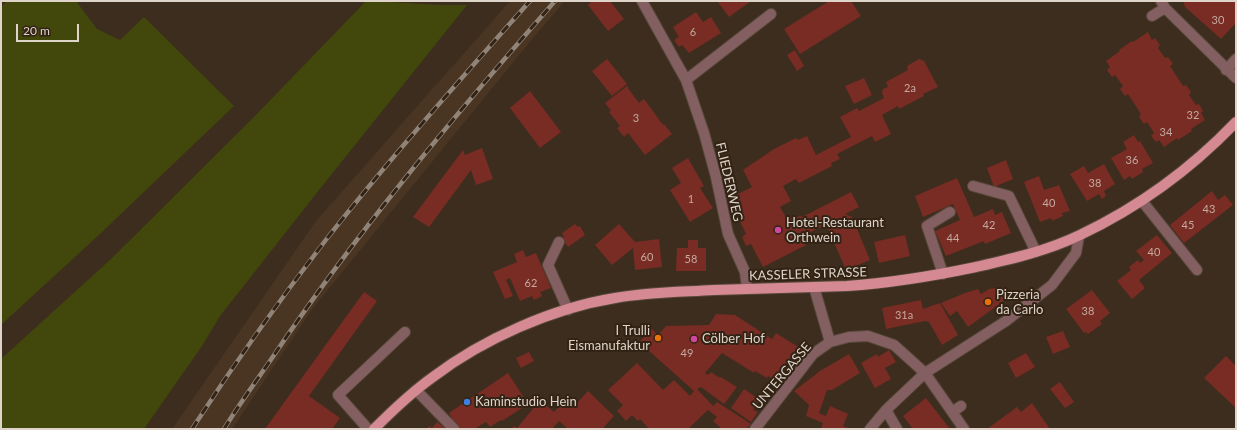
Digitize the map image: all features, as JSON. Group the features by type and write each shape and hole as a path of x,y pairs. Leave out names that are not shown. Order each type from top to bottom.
{"main road":[{"name":"KASSELER STRASSE","path":"374,429 416,390 461,358 523,325 568,310 614,298 650,293 877,284 943,274 1036,252 1079,236 1118,216 1142,201 1171,181 1189,166 1219,140 1236,122"}],"street":[{"name":"FLIEDERWEG","path":"642,1 686,80 704,133 716,177 728,234 745,272 747,289"},
{"path":"1152,16 1163,4 1226,70 1236,78"},
{"path":"686,80 771,14"},
{"path":"1226,70 1236,59"},
{"path":"973,186 1009,196 1036,252"},
{"path":"1142,201 1197,270"},
{"path":"943,274 927,226 950,212"},
{"path":"870,429 886,410 925,373 1006,321 1052,285 1076,253 1079,236"},
{"path":"559,242 548,265 568,310"},
{"name":"UNTERGASSE","path":"814,287 830,342"},
{"path":"368,429 338,395 405,332"},
{"name":"UNTERGASSE","path":"755,429 813,354 830,342 849,337 868,336 894,345 925,373 964,429"},
{"path":"416,390 454,429"},
{"path":"952,412 961,406"},
{"path":"886,410 897,429"}],"shaded area":[{"path":"510,1 565,1 533,38 313,308 232,429 172,429 316,221"}],"green space":[{"path":"7,1 76,1 97,29 120,40 144,17 234,106 101,233 1,325 1,7"},
{"path":"366,1 467,5 220,316 202,346 144,429 1,429 1,359 111,259 253,118"}],"building":[{"path":"592,1 610,1 624,19 608,31 588,5"},
{"path":"717,1 751,1 729,17"},
{"path":"829,1 851,1 861,16 800,54 784,29"},
{"path":"1183,1 1236,1 1236,23 1221,39 1185,7"},
{"path":"696,12 703,22 711,17 721,33 689,53 682,45 679,47 674,40 679,37 673,27"},
{"path":"1148,32 1152,40 1155,38 1160,45 1158,48 1165,58 1168,57 1173,64 1170,66 1183,86 1186,85 1191,92 1189,95 1196,105 1199,104 1203,111 1201,113 1205,120 1191,129 1192,131 1178,140 1177,138 1164,147 1159,140 1156,142 1151,136 1154,133 1147,122 1144,124 1139,117 1141,114 1128,94 1125,96 1120,89 1123,86 1115,75 1112,77 1107,70 1110,67 1106,61 1132,41 1133,42"},
{"path":"795,50 804,66 797,71 787,55"},
{"path":"607,59 627,84 612,96 592,71"},
{"path":"919,59 924,61 938,87 923,94 924,96 899,109 898,106 882,115 891,134 875,142 872,136 837,154 840,159 831,163 832,166 799,183 796,179 783,186 791,201 780,207 787,219 795,215 797,217 802,217 851,192 859,207 845,214 852,217 870,260 846,270 826,224 809,233 811,236 803,240 806,245 763,267 751,244 746,246 742,237 746,234 731,203 730,198 752,187 743,170 774,149 796,138 798,140 807,136 816,155 851,137 840,117 857,108 859,111 884,98 882,93 883,89 888,87 886,82 908,70 907,66"},
{"path":"864,78 872,95 854,104 845,86"},
{"path":"627,86 639,103 644,99 663,125 664,124 672,134 645,155 628,133 624,137 617,128 620,126 609,112 611,111 605,103"},
{"path":"530,91 561,132 540,148 510,108"},
{"path":"1134,135 1138,142 1140,141 1153,163 1142,169 1143,172 1132,179 1130,176 1124,180 1111,158 1127,149 1123,142"},
{"path":"482,148 493,179 476,185 471,170 429,227 413,217 463,150 465,155"},
{"path":"688,158 704,186 700,188 713,208 690,222 670,190 681,183 672,168"},
{"path":"1006,160 1013,179 994,187 987,168"},
{"path":"1104,164 1115,184 1104,191 1106,196 1102,199 1099,194 1087,201 1070,174 1084,166 1088,173"},
{"path":"1039,176 1044,190 1059,185 1070,211 1062,213 1063,216 1052,221 1051,218 1040,222 1024,182"},
{"path":"957,178 974,217 993,209 995,215 1002,212 1011,233 985,244 984,241 946,256 935,231 960,220 953,204 923,217 915,196"},
{"path":"1212,191 1218,200 1225,195 1233,205 1184,243 1170,225"},
{"path":"575,224 578,227 580,226 585,235 568,247 562,238 564,238 562,233"},
{"path":"619,224 635,242 659,239 662,267 635,270 633,248 612,265 595,245"},
{"path":"905,235 910,256 879,263 874,242"},
{"path":"1157,235 1172,253 1139,280 1145,288 1132,299 1117,281 1131,270 1129,267 1138,260 1140,263 1144,260 1136,251"},
{"path":"688,240 698,240 698,248 706,248 706,271 676,271 677,248 688,248"},
{"path":"523,250 526,257 536,253 551,288 540,292 542,296 534,300 532,296 520,301 510,278 506,280 513,296 505,299 493,272 517,262 514,254"},
{"path":"1003,287 1009,297 968,327 957,311 950,316 941,303 978,289 981,294 989,289"},
{"path":"1092,290 1110,313 1100,321 1102,324 1088,334 1086,332 1084,333 1066,309"},
{"path":"364,292 377,301 309,396 340,418 332,429 265,429 327,343"},
{"path":"921,300 923,309 940,303 958,335 942,345 929,322 925,321 886,329 882,308"},
{"path":"716,314 735,315 772,339 776,333 803,350 781,384 768,376 767,378 755,371 754,373 722,353 705,373 708,375 711,372 737,387 724,404 701,387 697,389 713,406 717,402 751,424 746,429 722,429 713,421 717,417 708,410 688,429 649,429 640,419 638,421 632,415 626,421 617,411 623,405 608,390 637,363 663,390 674,380 690,396 694,391 639,342 652,329 658,335 666,326 709,325"},
{"path":"1063,331 1070,347 1053,354 1046,337"},
{"path":"889,350 896,362 885,368 891,379 875,388 861,363 877,354 878,357"},
{"path":"529,352 534,361 521,368 516,358"},
{"path":"1026,353 1035,367 1016,378 1008,363"},
{"path":"849,354 860,373 832,390 827,390 819,413 826,416 830,406 848,414 843,426 850,429 821,429 823,423 806,416 809,405 794,391 820,371"},
{"path":"1226,356 1236,366 1236,408 1204,378"},
{"path":"508,373 528,404 490,427 486,422 474,429 461,429 456,425 449,413"},
{"path":"1060,382 1074,402 1065,408 1050,389"},
{"path":"744,389 760,400 753,410 758,412 751,422 731,408"},
{"path":"588,391 614,416 604,427 606,429 568,429 559,421 552,429 511,429 514,426 517,428 540,400 554,412 570,396 577,403"},
{"path":"926,398 950,429 913,429 903,416"},
{"path":"1032,403 1050,429 987,429 1017,407 1021,412"},
{"path":"437,422 446,429 427,429 429,426 432,428"}],"railway":[{"path":"192,429 290,287 325,241 400,149 530,1"},
{"path":"224,429 240,403 336,267 406,176 555,1"}],"place":[{"name":"Hotel-Restaurant Orthwein","path":"778,230"},
{"name":"Pizzeria da Carlo","path":"988,302"},
{"name":"I Trulli Eismanufaktur","path":"658,338"},
{"name":"Cölber Hof","path":"694,339"},
{"name":"Kaminstudio Hein","path":"467,402"}]}
